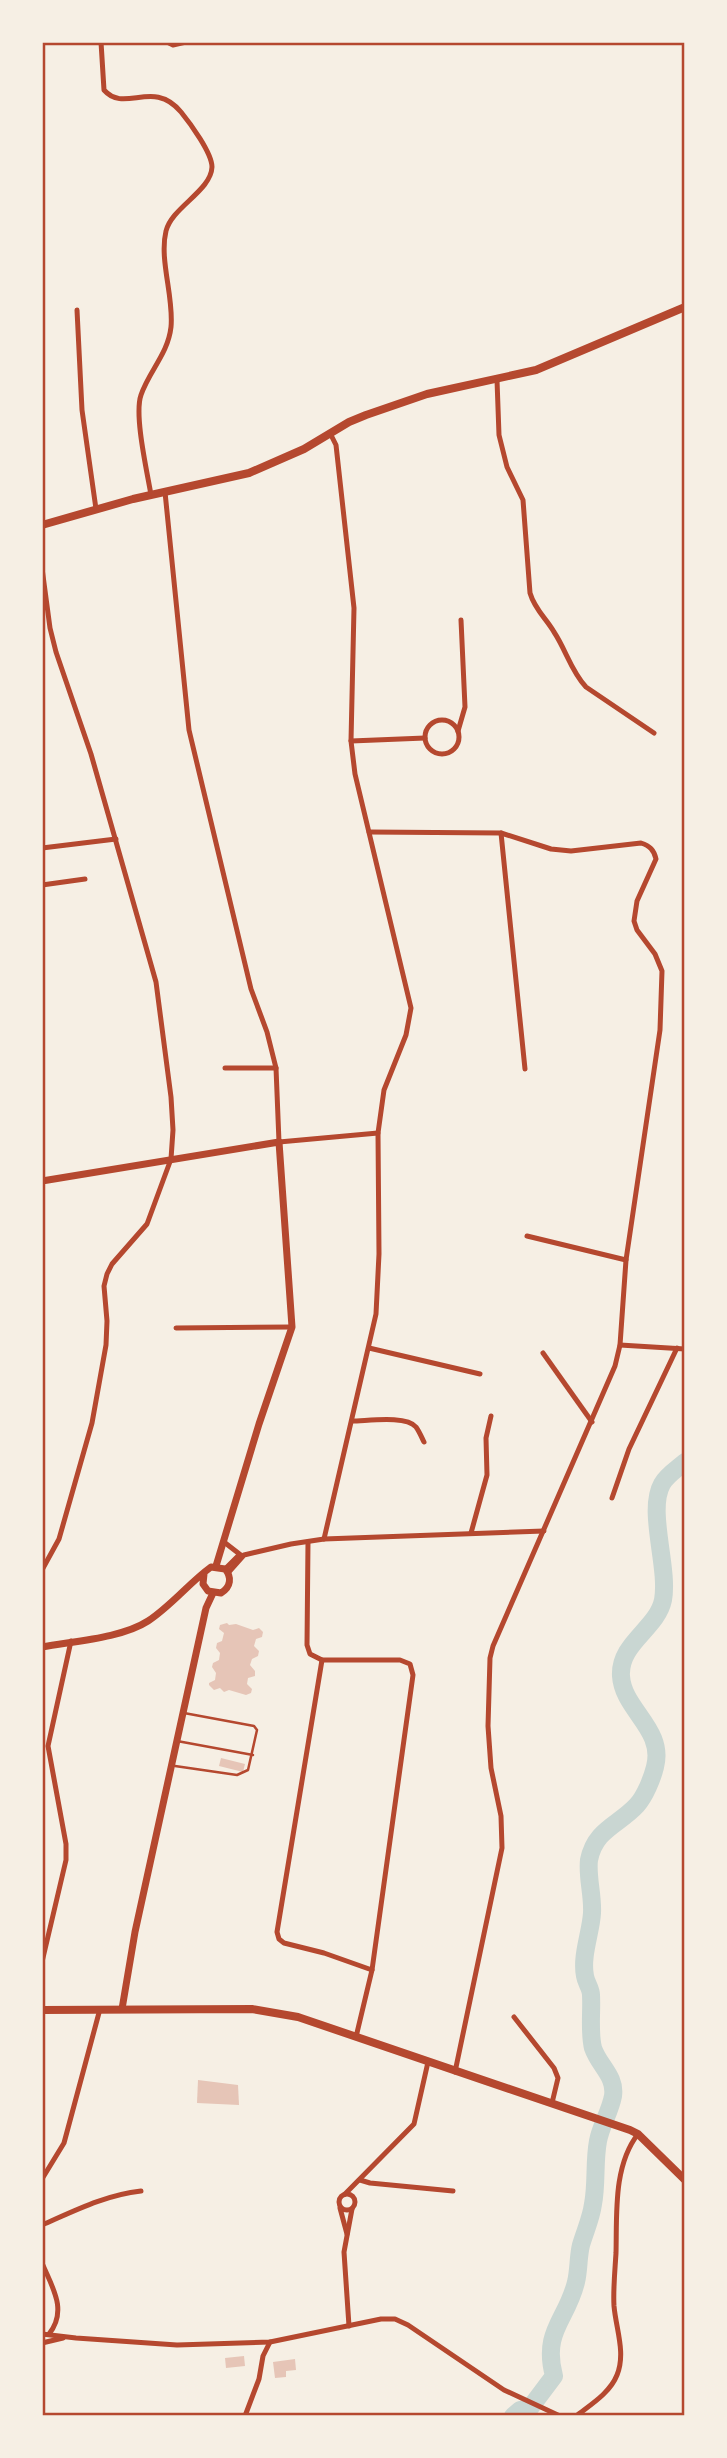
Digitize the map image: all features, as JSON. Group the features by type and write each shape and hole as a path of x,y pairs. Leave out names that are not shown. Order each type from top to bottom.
{"main road":[{"path":"42,525 151,495 249,473 304,449 330,432 366,415 426,394 536,370 685,307"},
{"path":"42,2010 276,2011 634,2132 684,2176"}],"street":[{"path":"101,42 104,90 109,96 116,99 155,95 163,97 181,112 212,164 209,177 175,215 166,231 171,326 164,353 144,387 138,407 151,495"},
{"path":"167,42 173,45 186,42"},
{"path":"77,310 82,410 96,509"},
{"path":"497,380 499,435 507,467 523,500 533,603 553,629 586,687 654,733"},
{"path":"324,1539 376,1314 379,1266 378,1133 384,1090 406,1035 411,1007 355,774 351,741 355,608 335,445 330,432"},
{"path":"165,492 189,730 251,989 267,1032 276,1068 292,1327 259,1424 224,1542 223,1569 230,1579 228,1586 221,1593 189,1585"},
{"path":"42,568 56,652 91,754 156,982 171,1097 171,1159 147,1224 112,1264 107,1274 104,1286 106,1345 92,1423 59,1539 42,1570"},
{"path":"458,732 465,707 461,620"},
{"path":"439,720 454,725 459,740 455,749 443,754 430,750 425,738 430,726 439,720"},
{"path":"351,741 425,738"},
{"path":"369,832 501,833 551,849 590,850 641,843 649,846 656,859 637,901 634,921 637,930 660,963 662,971 660,1030 626,1260 620,1345 615,1366 592,1422 517,1589 490,1658 490,1758 501,1816 502,1848 455,2072"},
{"path":"501,833 525,1069"},
{"path":"42,848 116,839"},
{"path":"42,885 85,879"},
{"path":"225,1068 276,1068"},
{"path":"42,1181 279,1142 378,1133"},
{"path":"527,1236 626,1260"},
{"path":"176,1328 292,1327"},
{"path":"620,1345 685,1349"},
{"path":"369,1348 480,1374"},
{"path":"612,1498 629,1448 677,1348"},
{"path":"543,1353 592,1422"},
{"path":"471,1533 487,1475 486,1438 491,1416"},
{"path":"352,1421 409,1422 416,1426 424,1443"},
{"path":"42,1647 138,1627 158,1614 207,1570 223,1569 240,1555 324,1539 544,1531"},
{"path":"224,1542 240,1555"},
{"path":"308,1542 308,1650 314,1657 322,1660 400,1660 410,1664 414,1675 372,1970 356,2037"},
{"path":"122,2009 135,1932 206,1608 207,1588 204,1574"},
{"path":"42,1962 66,1860 66,1844 48,1746 71,1641"},
{"path":"322,1660 276,1932 284,1943 324,1953 372,1970"},
{"path":"42,2179 64,2143 100,2009"},
{"path":"514,2017 554,2068 558,2078 551,2104"},
{"path":"347,2234 339,2200 414,2124 428,2062"},
{"path":"576,2416 608,2389 621,2363 614,2302 618,2188 634,2132"},
{"path":"360,2180 453,2191"},
{"path":"42,2225 121,2193 141,2191"},
{"path":"345,2194 354,2199 344,2261 349,2326"},
{"path":"340,2208 345,2211 352,2208"},
{"path":"42,2263 59,2308 56,2322 46,2334"},
{"path":"46,2334 177,2345 270,2342 381,2319 402,2322 504,2390 556,2415"},
{"path":"42,2343 66,2337"},
{"path":"245,2416 263,2356 270,2342"}],"lane":[{"path":"172,1765 237,1775 248,1770 253,1755 257,1730 254,1726 182,1713"},
{"path":"177,1741 253,1755"}],"building":[{"path":"227,1623 253,1630 259,1628 263,1632 262,1637 256,1639 254,1646 259,1651 250,1665 255,1676 248,1678 247,1684 252,1689 251,1693 246,1695 229,1690 224,1692 220,1688 214,1690 209,1685 215,1680 216,1673 212,1667 213,1663 219,1660 220,1653 216,1648 224,1633 219,1629 220,1625"},
{"path":"221,1758 245,1764 243,1772 219,1766"},
{"path":"198,2080 238,2085 239,2105 197,2103"},
{"path":"244,2356 245,2366 226,2368 225,2358"},
{"path":"295,2359 296,2370 286,2371 286,2377 275,2378 273,2362"}],"waterway":[{"path":"513,2416 520,2410 530,2408 554,2376 551,2361 553,2337 576,2282 581,2245 594,2196 598,2141 613,2096 610,2077 593,2048 591,1992 584,1968 592,1913 589,1860 596,1841 602,1834 640,1801 655,1767 654,1742 623,1688 622,1664 632,1645 654,1619 663,1600 663,1572 657,1524 658,1495 664,1481 685,1462"}]}
